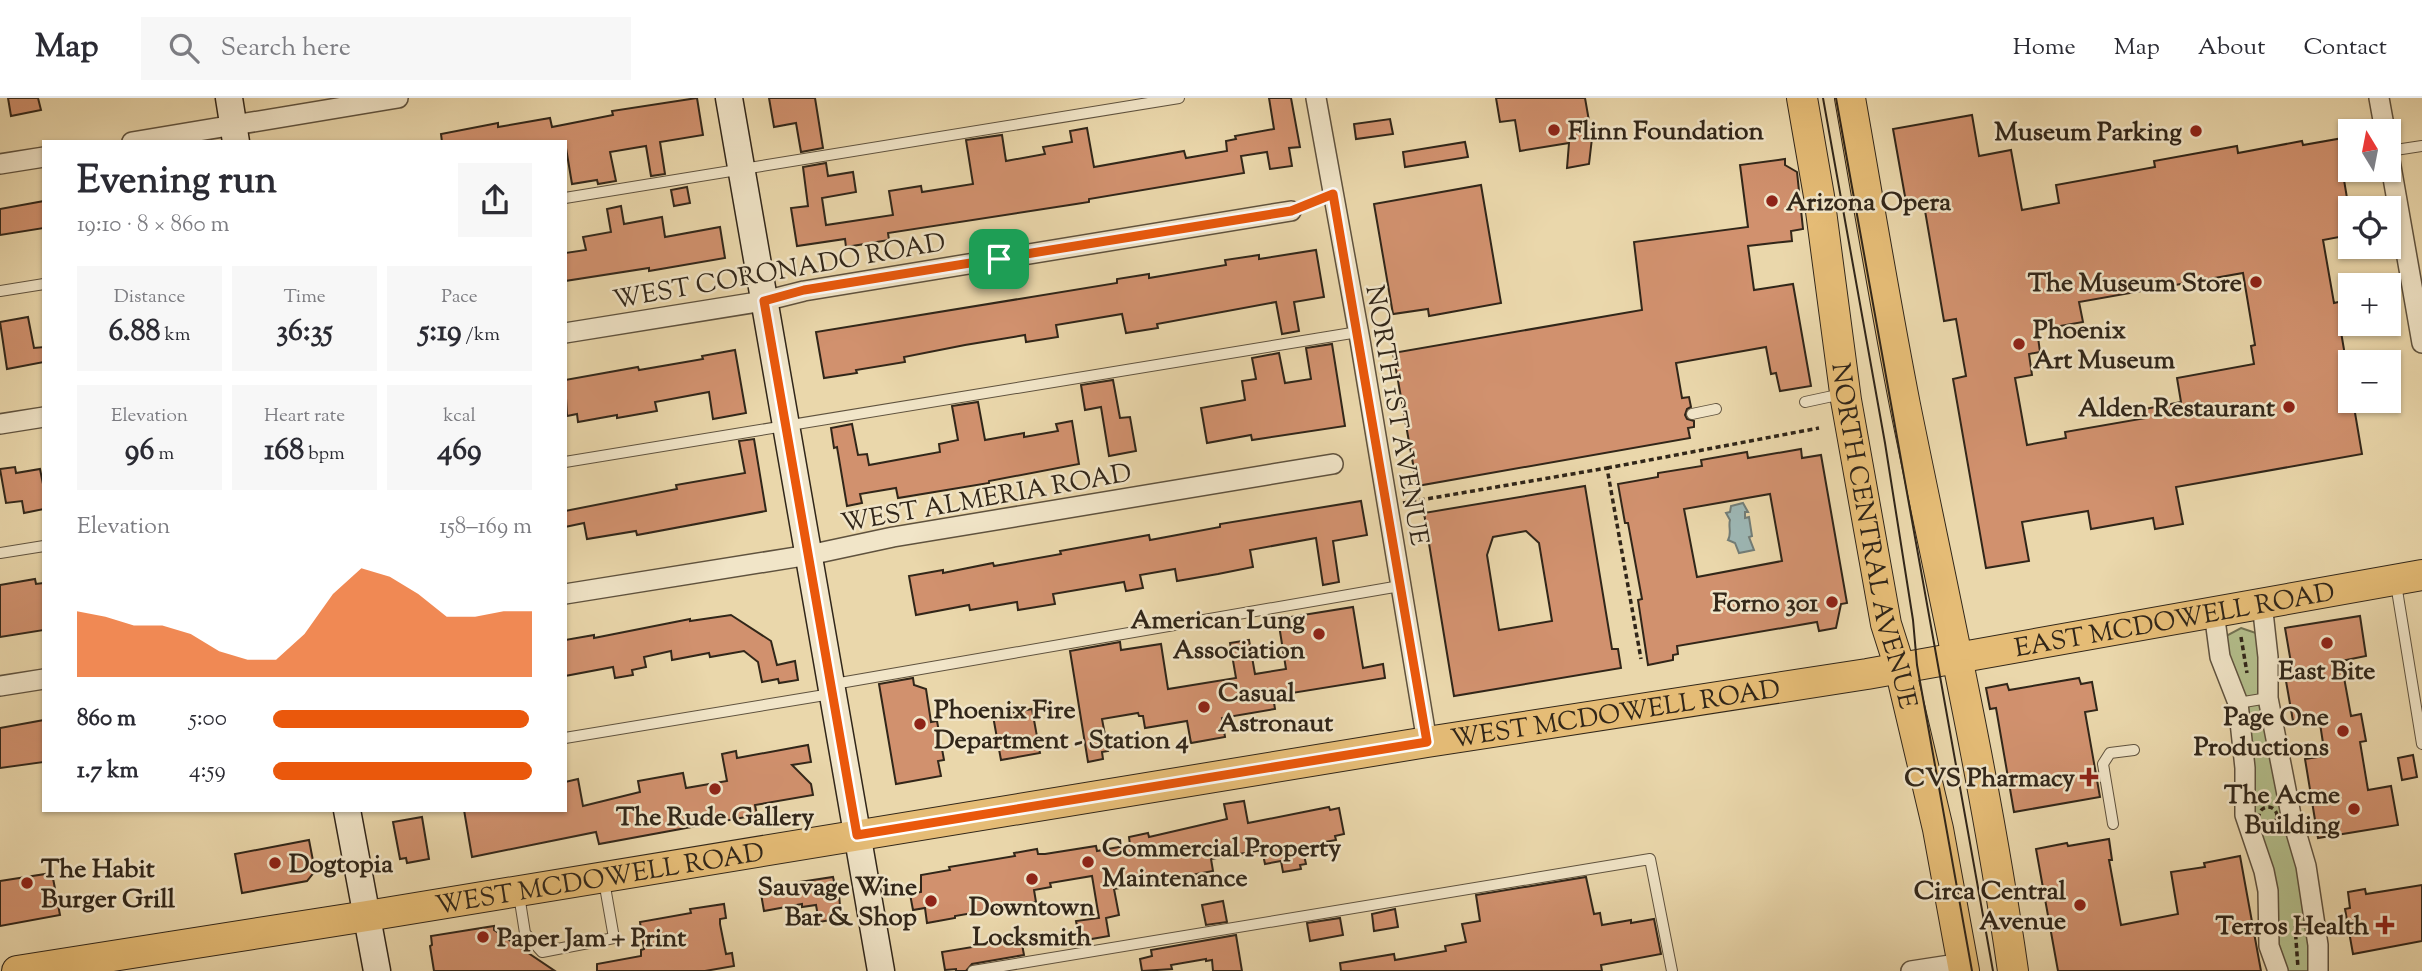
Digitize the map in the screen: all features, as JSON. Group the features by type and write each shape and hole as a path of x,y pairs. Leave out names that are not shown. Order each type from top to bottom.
{"main road":[{"name":"NORTH CENTRAL AVENUE","path":"1802,98 1819,196 1846,394 1886,624 1913,665 1938,829 1963,967"},
{"name":"NORTH CENTRAL AVENUE","path":"1850,98 1905,403 1988,818 2013,971"},
{"name":"EAST MCDOWELL ROAD","path":"1913,665 2409,578"},
{"name":"WEST MCDOWELL ROAD","path":"17,971 1913,665"}],"street":[{"path":"229,98 235,133"},
{"path":"154,140 235,133 398,98"},
{"path":"729,98 881,971"},
{"name":"NORTH 1ST AVENUE","path":"1316,98 1427,742"},
{"path":"2379,98 2383,119"},
{"path":"0,164 42,157"},
{"path":"2394,182 2422,343"},
{"name":"WEST CORONADO ROAD","path":"567,333 764,301 804,290 1291,211"},
{"path":"0,424 42,417"},
{"name":"WEST ALMERIA ROAD","path":"567,594 808,555 893,537 1332,464"},
{"path":"2262,603 2268,657 2268,698 2291,815 2306,866 2318,945 2318,971"},
{"path":"2214,612 2220,657 2238,702 2245,768 2245,815 2264,871 2268,891 2269,946 2278,971"},
{"path":"0,686 42,679"},
{"path":"346,812 377,971"},
{"path":"1911,971 1963,967"}],"lane":[{"path":"567,198 1179,98"},
{"path":"2401,150 2422,146"},
{"path":"0,291 42,284"},
{"path":"567,461 1358,332"},
{"path":"1805,402 1846,394"},
{"path":"1692,414 1716,409"},
{"path":"0,553 42,546"},
{"path":"2409,578 2422,744"},
{"path":"567,738 1400,586"},
{"path":"2238,702 2268,698"},
{"path":"2113,824 2103,764 2110,752 2134,750"},
{"path":"973,971 1650,859 1672,971"},
{"path":"519,891 525,933 542,951 614,938 604,877"}],"path":[{"path":"1387,507 1819,428"},
{"path":"1607,468 1642,659"},
{"path":"2241,637 2247,673"},
{"path":"2267,808 2274,810 2277,816 2276,821 2270,825 2260,818 2261,812 2267,808"},
{"path":"2270,825 2270,835"},
{"path":"2296,920 2299,971"}],"green space":[{"path":"2241,628 2256,633 2261,644 2278,798 2285,830 2297,857 2312,971 2282,971 2251,821 2226,636"}],"water":[{"path":"1743,503 1748,512 1745,512 1745,518 1749,517 1752,536 1749,537 1754,550 1739,553 1735,543 1728,540 1730,520 1726,513 1730,512 1731,506"}],"building":[{"path":"8,98 38,98 41,110 11,116"},
{"path":"697,98 703,135 660,142 665,174 651,176 646,146 610,152 616,181 598,184 597,180 572,184 567,140 442,140 441,134 498,123 498,127 550,118 552,127 613,115 612,111"},
{"path":"769,98 815,98 823,148 801,152 796,123 774,127"},
{"path":"1269,98 1291,98 1300,147 1289,148 1292,166 1270,169 1267,152 1241,156 1244,173 1089,199 1089,202 888,233 889,240 846,247 845,239 797,246 791,208 808,206 803,167 826,163 828,176 853,172 856,192 822,198 826,225 893,215 889,191 921,186 922,192 973,184 966,140 1002,135 1006,161 1045,154 1043,147 1072,142 1070,131 1087,128 1094,167 1184,151 1186,158 1227,151 1226,141 1236,139 1235,136 1274,129"},
{"name":"Flinn Foundation","path":"1496,98 1585,98 1592,138 1589,164 1567,168 1569,143 1520,151 1515,120 1500,122"},
{"name":"Phoenix Art Museum","path":"1972,115 1979,156 2011,150 2022,210 2059,203 2056,185 2155,167 2154,161 2237,146 2238,153 2302,141 2303,145 2338,139 2338,182 2344,182 2347,196 2338,196 2338,237 2323,240 2334,303 2338,302 2338,336 2342,336 2344,350 2338,350 2338,413 2355,413 2362,454 2176,487 2183,524 2155,529 2153,518 2091,529 2088,511 2022,522 2029,561 1986,568 1953,379 1966,376 1956,319 1944,321 1923,199 1906,202 1893,129","holes":["2243,273 2255,345 2251,346 2254,364 2177,378 2181,402 2145,409 2146,418 2065,432 2066,438 2027,445 2015,378 2032,375 2029,354 2040,352 2037,330 2083,322 2079,302"]},
{"path":"1390,119 1393,134 1356,139 1354,124"},
{"path":"1465,142 1468,157 1405,167 1403,152"},
{"path":"1785,159 1785,165 1797,172 1803,229 1791,231 1792,241 1748,246 1754,290 1793,284 1811,386 1780,391 1776,373 1771,374 1766,347 1676,363 1682,398 1689,397 1691,407 1685,415 1687,419 1694,421 1694,427 1688,428 1690,438 1417,486 1393,353 1642,310 1634,242 1748,227 1740,165"},
{"path":"1481,185 1501,303 1429,316 1428,309 1393,314 1374,204"},
{"path":"687,187 690,203 674,206 671,190"},
{"path":"42,201 42,228 0,235 0,209"},
{"path":"621,206 624,224 662,217 665,237 720,227 725,258 567,281 567,253 586,250 583,237 611,232 607,209"},
{"path":"1316,250 1324,297 1294,302 1299,331 1282,334 1276,302 1157,324 1158,328 1126,333 1122,314 1056,325 1058,337 1026,342 1025,335 965,345 904,357 905,362 824,378 816,332 1117,283 1117,279 1149,274 1149,278 1226,265 1225,260 1259,255 1259,259"},
{"path":"28,317 34,348 42,347 42,362 7,369 0,322"},
{"path":"1332,344 1345,426 1252,440 1251,435 1207,443 1201,408 1245,400 1242,381 1256,379 1252,358 1279,353 1285,383 1311,379 1306,348"},
{"path":"735,350 746,413 713,419 709,392 655,402 657,411 617,418 617,415 578,422 577,414 567,416 567,380 703,359 702,356"},
{"path":"1113,380 1120,418 1130,417 1136,451 1109,456 1101,407 1085,410 1081,385"},
{"path":"978,402 985,440 1024,433 1024,437 1058,431 1056,424 1072,421 1079,464 898,498 896,488 860,494 862,503 847,506 831,428 852,424 858,455 867,454 869,465 940,452 939,444 958,440 952,406"},
{"path":"754,439 766,511 637,535 636,531 587,539 584,523 567,527 567,511 677,489 676,485 745,473 739,441"},
{"path":"1801,449 1802,458 1821,455 1847,603 1841,604 1836,628 1819,631 1817,622 1677,646 1678,654 1673,655 1673,660 1648,665 1638,600 1642,599 1618,484 1658,477 1658,473 1702,466 1701,460 1747,452 1748,458","holes":["1770,494 1782,561 1697,577 1684,509"]},
{"path":"15,467 16,473 40,469 42,509 24,513 22,501 6,503 0,469"},
{"path":"1585,486 1612,649 1618,649 1621,668 1454,696 1424,513","holes":["1526,531 1539,543 1552,621 1499,630 1487,555 1493,537"]},
{"path":"1361,501 1367,535 1333,541 1339,582 1323,585 1316,538 1250,550 1253,567 1218,574 1177,581 1175,569 1140,575 1143,588 1126,591 1124,582 1053,594 1055,604 1018,610 1017,602 970,610 969,605 916,615 909,576 943,570 943,573 993,563 994,566 1149,535 1150,540 1220,527 1220,524"},
{"path":"35,579 36,584 42,583 42,630 0,637 0,585"},
{"path":"1353,607 1363,668 1383,664 1385,678 1273,696 1275,709 1222,718 1225,737 1191,743 1187,721 1145,728 1143,716 1138,713 1102,719 1108,751 1102,752 1103,759 1088,762 1070,651 1120,642 1121,650 1161,644 1168,689 1236,678 1230,643 1249,640 1255,674 1286,669 1278,619"},
{"path":"731,615 771,641 777,665 795,661 798,680 779,683 778,679 762,682 758,662 744,651 710,657 709,653 672,660 671,651 644,657 646,667 632,670 633,675 615,678 613,667 567,676 567,640 594,635 594,638"},
{"path":"2360,616 2366,656 2341,661 2351,716 2361,714 2366,741 2360,742 2368,790 2391,786 2398,825 2318,838 2305,759 2325,756 2319,717 2293,721 2286,681 2294,680 2285,628"},
{"name":"Phoenix Fire Department - Station 4","path":"913,678 914,685 926,689 931,722 937,721 944,760 938,761 941,776 896,784 879,684"},
{"name":"CVS Pharmacy","path":"2079,678 2081,684 2092,682 2097,710 2085,712 2100,797 2014,812 1996,708 1990,709 1986,688 2007,684 2009,690"},
{"path":"1032,709 1040,753 1001,760 993,716"},
{"path":"42,720 42,762 0,768 0,728"},
{"path":"808,745 811,762 792,765 811,784 813,795 755,805 757,815 599,844 596,832 472,857 464,812 567,812 567,782 578,779 583,806 640,792 638,781 683,773 686,788 727,781 722,754 736,751 737,758"},
{"path":"2413,755 2417,777 2402,780 2398,758"},
{"path":"1244,801 1248,823 1329,807 1330,810 1339,808 1344,834 1335,836 1336,840 1302,846 1306,864 1300,865 1301,869 1283,872 1281,861 1265,864 1262,850 1211,859 1213,871 1114,889 1119,915 1106,918 1109,936 1080,941 1076,921 1099,918 1092,876 1050,883 1051,887 1034,890 1036,902 955,918 927,923 925,908 913,910 910,894 921,892 921,875 1037,849 1038,854 1045,854 1096,846 1097,851 1130,845 1129,837 1148,833 1149,837 1227,819 1224,804"},
{"path":"422,817 429,859 407,863 406,858 400,859 393,822"},
{"name":"Circa Central Avenue","path":"2109,839 2112,860 2109,860 2121,925 2178,914 2171,872 2205,867 2204,863 2240,856 2261,971 2058,971 2036,849"},
{"name":"Dogtopia","path":"309,840 315,871 307,881 242,893 235,854"},
{"path":"52,873 60,915 0,926 0,881"},
{"path":"833,877 839,894 841,918 819,922 816,905 802,907 802,904 764,911 760,888"},
{"path":"1586,877 1594,914 1600,913 1602,925 1654,919 1661,954 1601,965 1602,971 1341,971 1340,963 1394,954 1395,960 1446,951 1445,946 1466,942 1462,924 1480,921 1476,895"},
{"name":"Terros Health","path":"2422,885 2422,941 2353,954 2345,909 2350,908 2348,892 2365,889 2366,894"},
{"path":"1223,901 1227,922 1206,925 1202,905"},
{"path":"724,904 726,918 720,919 720,924 726,954 732,953 734,966 705,971 597,971 597,964 641,956 641,950 644,949 640,922 691,913 690,909"},
{"path":"1395,909 1398,927 1374,931 1372,914"},
{"path":"1340,918 1343,935 1310,941 1307,923"},
{"path":"494,926 494,930 555,971 434,971 431,936"},
{"path":"1236,935 1242,971 1213,971 1212,960 1206,959 1171,965 1172,969 1142,971 1140,959 1152,956 1151,950"},
{"path":"1021,939 1024,955 972,964 966,971 945,970 942,952"}],"tram line":[{"path":"1823,98 1885,443 1913,620 1917,665 1972,971"},
{"path":"1836,98 1993,971"}],"place":[{"name":"Flinn Foundation","path":"1554,130"},
{"name":"Museum Parking","path":"2196,131"},
{"name":"Arizona Opera","path":"1772,201"},
{"name":"The Museum Store","path":"2256,282"},
{"name":"Phoenix Art Museum","path":"2019,344"},
{"name":"Alden Restaurant","path":"2289,407"},
{"name":"Forno 301","path":"1832,602"},
{"name":"American Lung Association","path":"1319,634"},
{"name":"East Bite","path":"2327,643"},
{"name":"Casual Astronaut","path":"1204,707"},
{"name":"Phoenix Fire Department - Station 4","path":"920,724"},
{"name":"Page One Productions","path":"2343,731"},
{"name":"CVS Pharmacy","path":"2089,777"},
{"name":"The Rude Gallery","path":"715,789"},
{"name":"The Acme Building","path":"2354,809"},
{"name":"Commercial Property Maintenance","path":"1088,862"},
{"name":"Dogtopia","path":"275,863"},
{"name":"Downtown Locksmith","path":"1032,879"},
{"name":"The Habit Burger Grill","path":"27,883"},
{"name":"Sauvage Wine Bar & Shop","path":"931,901"},
{"name":"Circa Central Avenue","path":"2080,905"},
{"name":"Terros Health","path":"2385,925"},
{"name":"Paper Jam + Print","path":"483,937"}],"route":[{"path":"1333,194 1427,742 857,835 764,301 804,290 999,259 1291,211 1333,194"}]}
